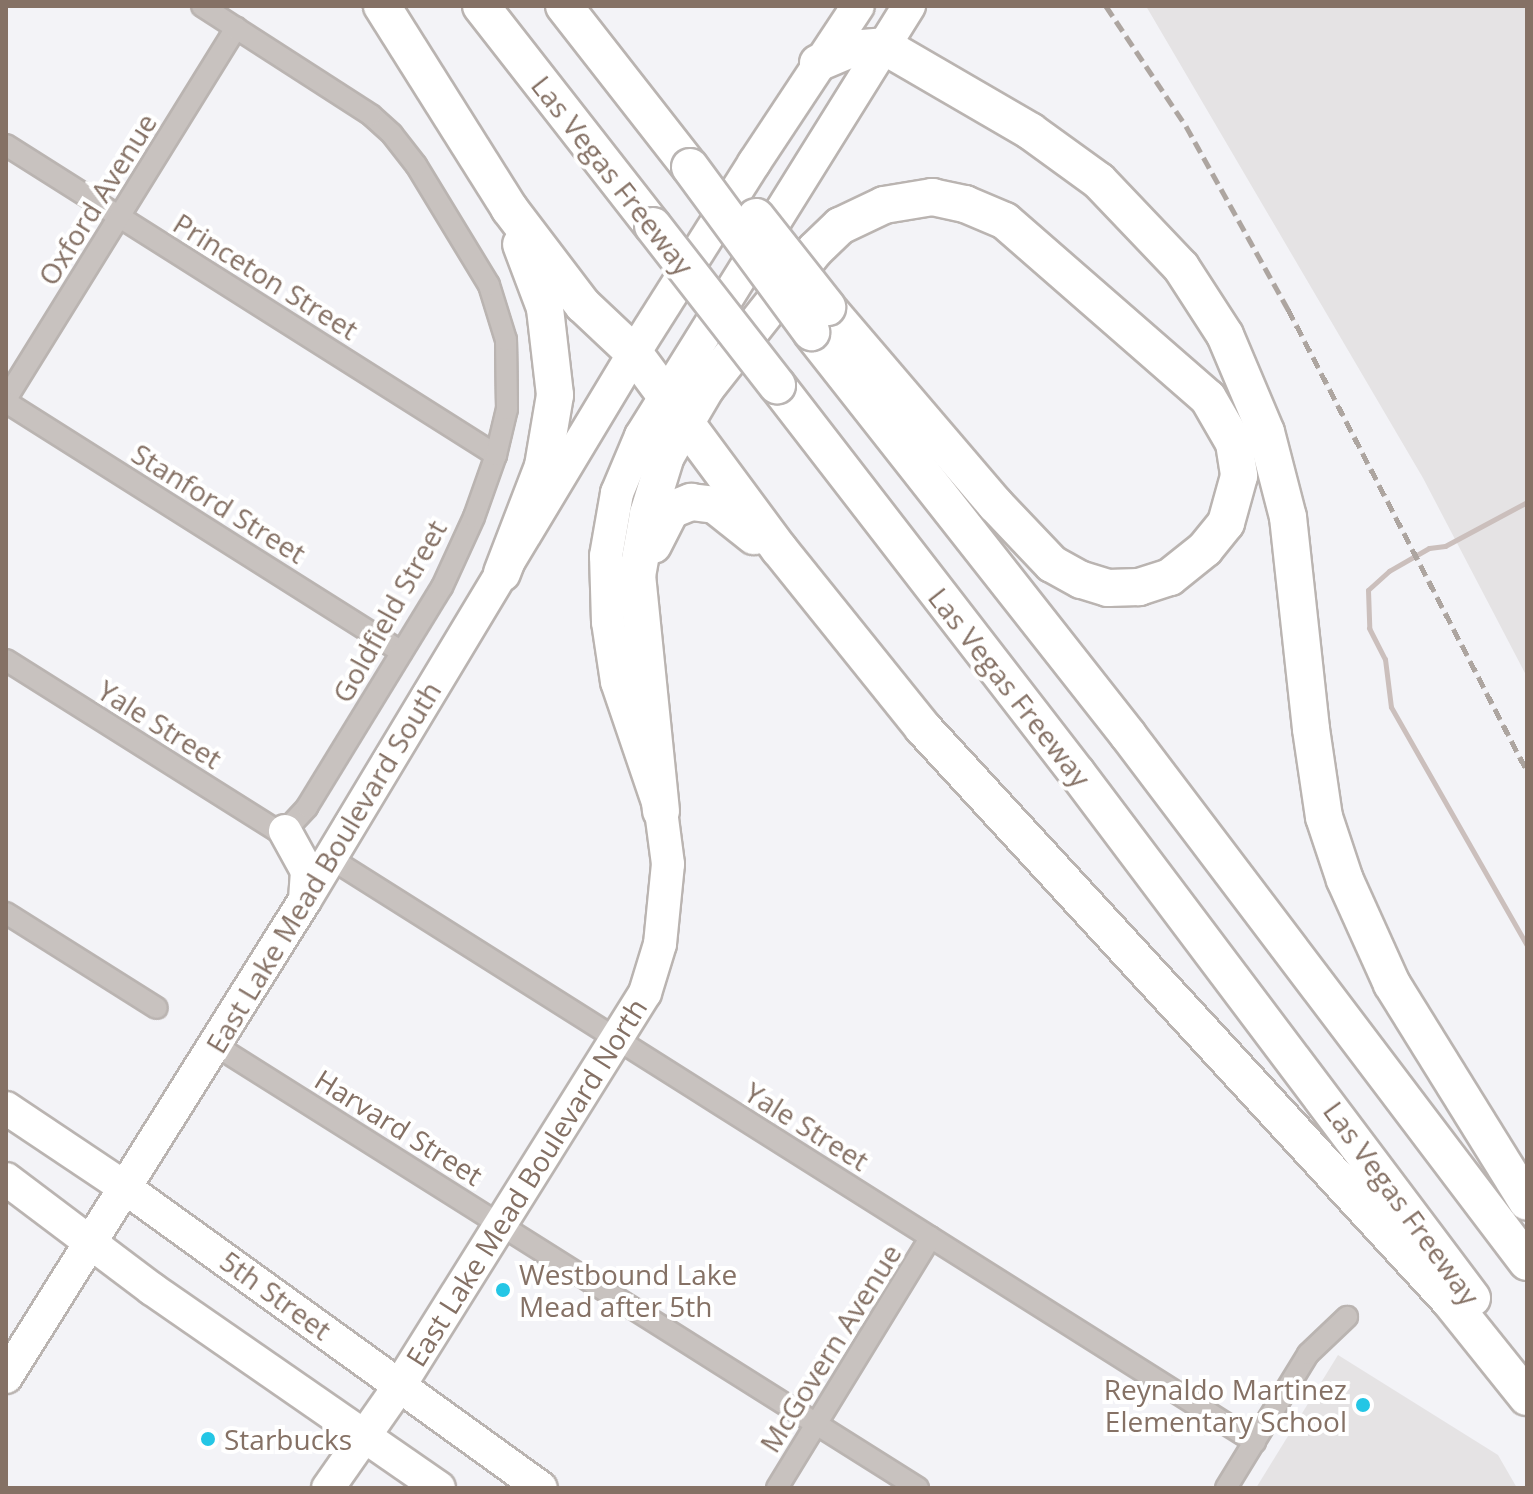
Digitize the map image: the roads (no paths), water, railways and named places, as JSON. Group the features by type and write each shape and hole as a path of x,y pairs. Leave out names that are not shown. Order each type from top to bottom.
{"highway":[{"path":"382,6 509,208 583,305 634,353 780,550 923,728 1450,1301 1527,1397"},
{"name":"Las Vegas Freeway","path":"481,6 777,385 1438,1248 1527,1377"},
{"path":"564,6 687,152 819,319 1128,735 1527,1262"},
{"path":"818,63 851,49 884,46 1030,131 1099,181 1181,267 1225,335 1266,432 1288,517 1324,817 1345,880 1392,984 1527,1202"},
{"path":"661,811 637,576 648,514 666,456 676,409 706,388 815,250 840,226 884,205 932,197 965,204 1005,221 1208,398 1234,443 1239,476 1226,523 1205,549 1170,577 1139,587 1108,588 1052,564 819,319"},
{"path":"502,573 543,466 555,395 545,308 509,208"},
{"path":"641,618 644,580 656,536 663,520 680,505 702,501 715,505 757,539 780,550"}],"main road":[{"name":"East Lake Mead Boulevard South","path":"6,1377 88,1241 305,900 634,353 818,63 858,6"},
{"name":"East Lake Mead Boulevard North","path":"328,1488 400,1385 645,993 660,944 668,864 661,811 617,682 604,590 606,556 624,469 676,409 736,284 909,6"},
{"path":"285,831 307,871 305,900"},
{"name":"5th Street","path":"6,1108 124,1187 541,1488"},
{"path":"6,1179 88,1241 439,1488"}],"street":[{"name":"Goldfield Street","path":"202,6 371,115 392,134 416,165 489,285 506,340 507,409 496,455 474,517 442,587 307,807 285,831"},
{"name":"Oxford Avenue","path":"6,400 236,28"},
{"name":"Princeton Street","path":"6,145 496,455"},
{"name":"Stanford Street","path":"6,400 402,652"},
{"name":"Yale Street","path":"6,660 276,830 285,831"},
{"name":"Yale Street","path":"330,858 1255,1442"},
{"path":"6,913 157,1008"},
{"name":"Harvard Street","path":"215,1045 918,1488"},
{"name":"McGovern Avenue","path":"777,1488 931,1237"},
{"path":"1226,1488 1308,1354 1347,1317"}],"waterway":[{"path":"1527,502 1445,546 1429,548 1389,571 1368,590 1369,628 1385,659 1391,707 1527,945"}],"railway":[{"path":"1106,6 1186,126 1288,309 1527,771"}],"place":[{"name":"Westbound Lake Mead after 5th","path":"503,1290"},
{"name":"Reynaldo Martinez Elementary School","path":"1363,1405"},
{"name":"Starbucks","path":"208,1439"}]}
